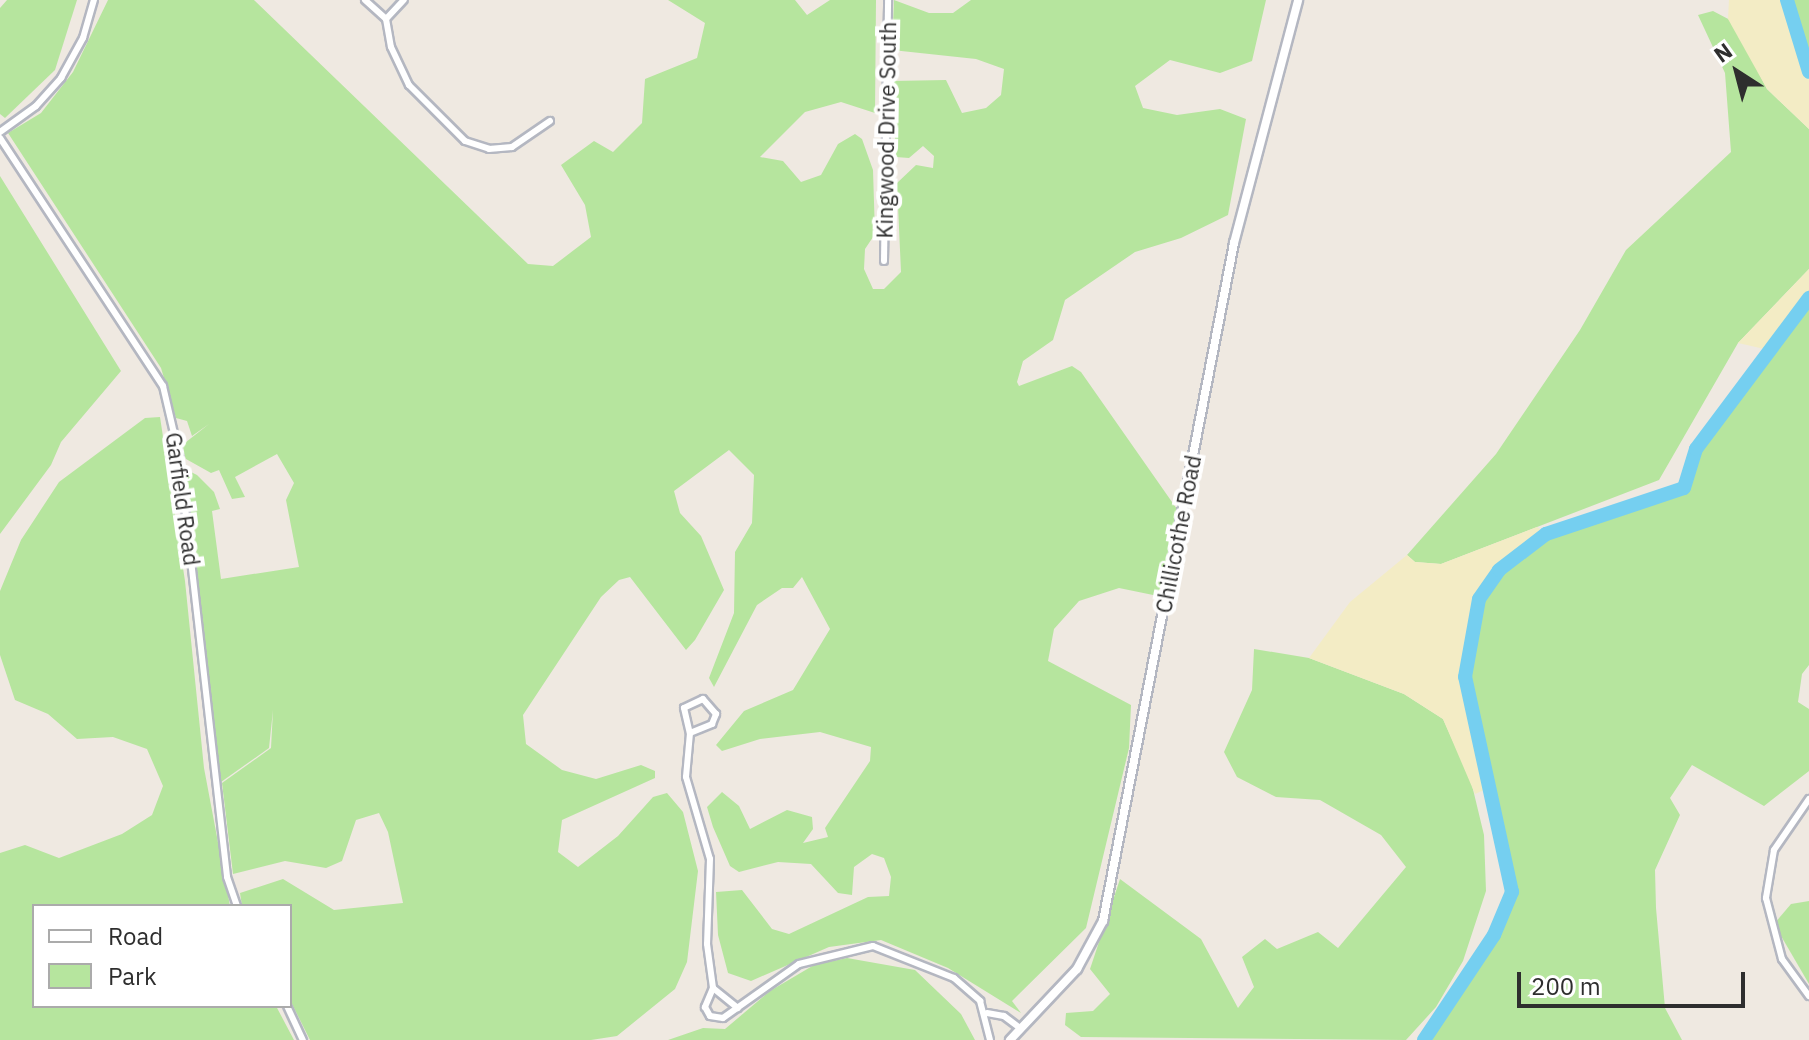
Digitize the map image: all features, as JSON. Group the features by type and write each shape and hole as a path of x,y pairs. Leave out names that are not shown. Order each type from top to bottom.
{"main road":[{"name":"Chillicothe Road","path":"1010,1040 1091,951 1108,906 1234,243 1298,0"}],"street":[{"path":"0,135 36,106 61,78 83,38 94,0"},
{"path":"365,0 386,19 391,47 409,85 465,141 489,149 512,147 550,121"},
{"path":"386,19 404,0"},
{"name":"Kingwood Drive South","path":"884,261 888,0"},
{"name":"Garfield Road","path":"0,135 155,369 165,394 180,468 227,877 236,904"},
{"path":"690,733 712,724 716,714 703,699 684,708 690,733 686,777 710,859 707,944 713,988 705,1007 710,1016 723,1018 799,964 873,946 954,978 987,1013 1004,1016 1021,1029"},
{"path":"1809,799 1774,850 1766,898 1782,959 1809,996"},
{"path":"713,988 738,1008"},
{"path":"288,1008 303,1040"},
{"path":"987,1013 990,1040"}],"green space":[{"path":"7,0 77,0 55,70 5,118 0,114 0,8"},
{"path":"108,0 254,0 528,264 553,266 591,237 585,205 561,165 594,141 613,152 642,123 645,79 697,58 705,23 668,0 795,0 807,15 830,0 876,0 875,113 841,102 805,112 760,157 783,161 801,182 821,175 838,144 855,134 862,139 873,170 875,234 865,249 864,269 873,289 884,289 901,272 897,183 916,165 933,168 934,156 923,146 909,158 896,157 892,81 946,80 962,113 986,108 1001,95 1004,69 976,59 892,50 894,0 929,13 953,13 971,0 1266,0 1252,61 1220,73 1170,60 1135,86 1143,108 1177,115 1220,109 1246,119 1228,215 1181,238 1135,252 1065,300 1053,340 1023,361 1017,382 1019,386 1072,366 1081,372 1179,512 1158,596 1119,588 1079,601 1054,629 1048,661 1131,705 1129,748 1086,928 1012,1001 1021,1013 948,968 881,940 829,947 751,981 728,973 718,935 716,892 742,890 772,929 789,934 868,897 889,896 891,877 884,858 872,854 854,867 852,895 838,893 811,864 778,862 739,872 730,866 713,827 707,807 722,792 739,806 750,829 787,810 812,817 813,829 803,843 828,837 825,828 870,761 871,747 820,732 760,739 722,751 716,745 744,711 793,690 830,629 802,577 793,588 782,588 757,605 714,687 709,678 734,613 735,552 752,523 754,475 729,450 674,491 680,513 701,536 724,590 695,640 686,650 630,577 619,580 601,597 523,715 526,744 562,770 596,779 641,765 655,771 655,778 562,820 558,852 578,867 618,836 653,797 667,793 683,812 698,871 687,962 675,989 617,1036 591,1040 310,1040 292,1004 292,904 242,904 240,893 283,879 334,910 403,903 388,832 379,813 356,820 342,861 326,868 285,861 233,874 222,783 271,748 273,710 269,748 221,782 185,477 191,472 197,475 214,492 220,509 212,511 221,579 299,567 286,500 294,483 277,454 235,477 245,497 232,499 219,470 211,473 186,459 181,446 209,424 192,436 187,421 176,418 161,368 8,133 41,113 73,72"},
{"path":"1787,0 1809,0 1809,72 1787,9"},
{"path":"1713,11 1732,21 1767,89 1809,129 1809,269 1738,343 1659,480 1441,564 1415,562 1407,555 1496,454 1580,330 1626,250 1731,152 1725,73 1698,15"},
{"path":"0,176 121,371 61,442 51,465 0,534"},
{"path":"1809,298 1809,665 1802,674 1798,702 1809,709 1809,771 1764,806 1692,765 1670,798 1680,815 1655,870 1656,908 1665,1008 1682,1040 1432,1040 1460,984 1494,935 1512,892 1465,677 1479,599 1499,570 1546,534 1684,488 1696,449"},
{"path":"160,417 185,581 204,768 230,904 32,904 32,1008 277,1008 294,1040 0,1040 0,853 25,845 59,858 122,834 152,815 163,786 147,749 113,737 77,739 48,714 15,700 0,655 0,591 21,540 59,482 145,418"},
{"path":"1254,649 1309,658 1404,694 1443,719 1471,781 1484,835 1486,891 1463,961 1436,1007 1406,1040 1081,1037 1065,1025 1066,1013 1093,1011 1110,994 1090,969 1120,879 1201,939 1238,1008 1254,987 1242,957 1265,939 1277,949 1318,932 1338,948 1406,867 1381,835 1320,800 1276,797 1237,777 1224,752 1252,690"},
{"path":"1809,901 1809,984 1774,924 1791,904"},
{"path":"847,958 915,970 961,1014 975,1040 668,1040 703,1028 725,1029 770,991 814,965"}],"sand":[{"path":"1729,0 1787,0 1809,72 1809,129 1767,89 1728,19"},
{"path":"1809,269 1809,298 1769,350 1738,343"},
{"path":"1537,527 1546,534 1499,570 1479,599 1465,677 1491,787 1475,794 1443,719 1404,694 1309,658 1350,602 1407,555 1415,562 1441,564"}],"waterway":[{"path":"1787,0 1809,72"},
{"path":"1424,1040 1494,935 1512,892 1465,677 1479,599 1499,570 1546,534 1684,488 1696,449 1809,298"}]}
